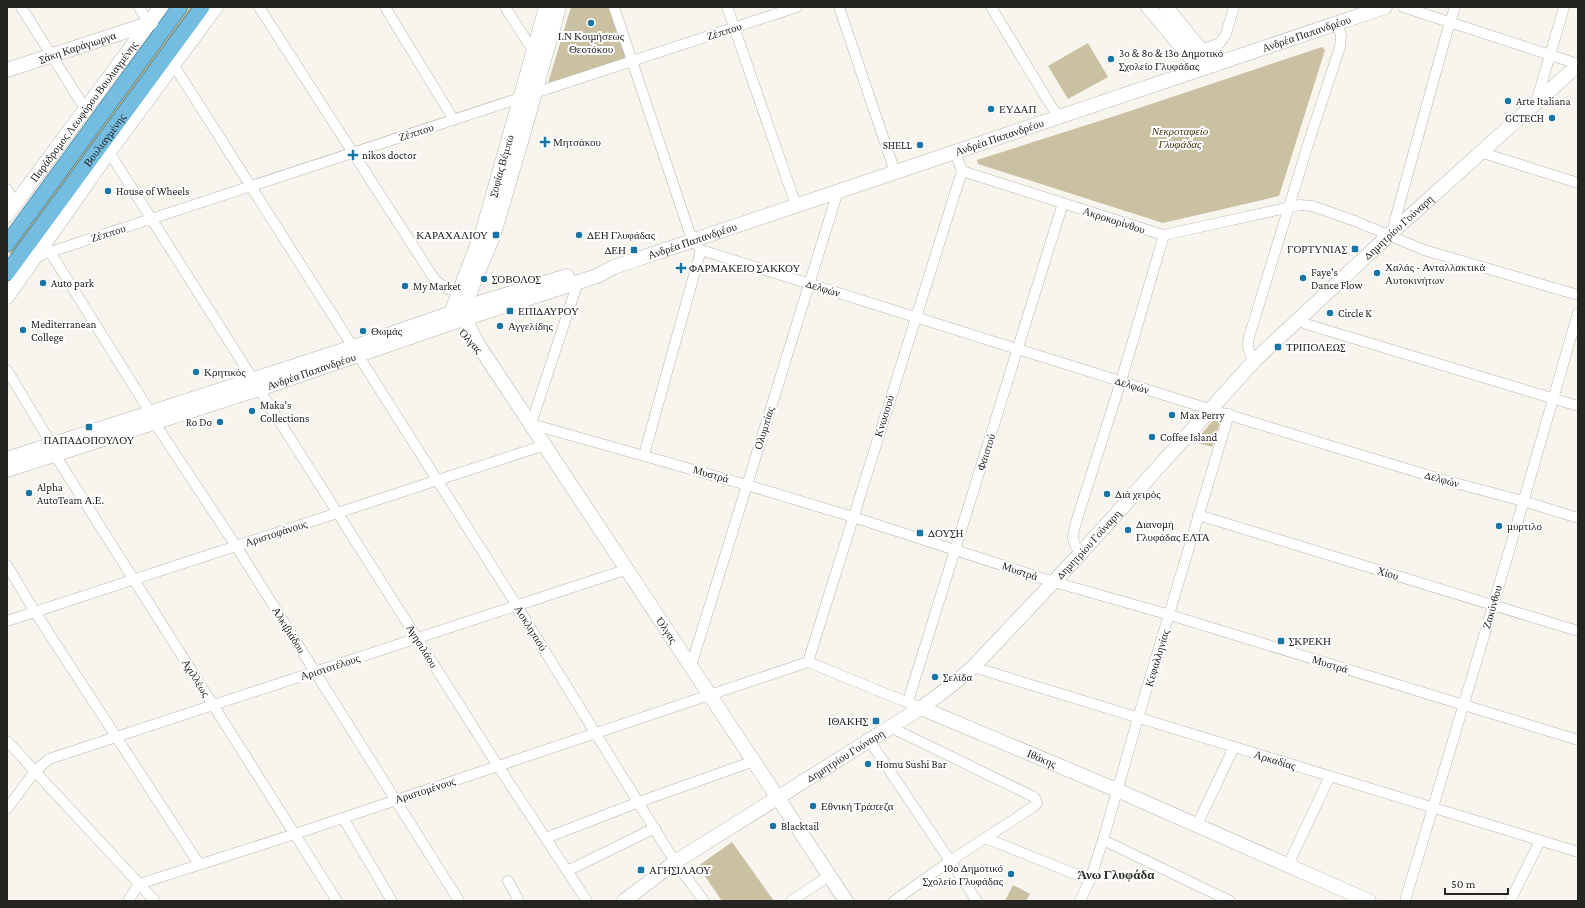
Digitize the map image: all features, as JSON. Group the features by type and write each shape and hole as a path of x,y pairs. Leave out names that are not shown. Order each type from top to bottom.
{"main road":[{"name":"Παράδρομος Λεωφόρου Βουλιαγμένης","path":"11,210 161,7"},
{"name":"Βουλιαγμένης","path":"7,272 202,7"},
{"path":"7,297 35,257 48,248 109,152 216,7"},
{"name":"Σοφίας Βέμπω","path":"460,315 456,298 483,230 546,7"},
{"name":"Σοφίας Βέμπω","path":"460,315 494,233 559,7"},
{"path":"1148,7 1200,69"},
{"path":"1166,7 1213,65"},
{"name":"Ανδρέα Παπανδρέου","path":"7,470 54,450 355,351 593,268 614,266 697,245 796,205 1337,23 1354,12 1385,7"},
{"name":"Σάκη Καράγιωργα","path":"7,70 51,54 149,24 176,13"},
{"name":"Βουλιαγμένης","path":"7,244 176,13"},
{"path":"113,36 120,39 128,52"},
{"name":"Δημητρίου Γούναρη","path":"624,901 675,862 921,708 973,667 1081,553 1254,360 1391,233 1578,64"},
{"name":"Ανδρέα Παπανδρέου","path":"460,315 597,276 614,266"},
{"name":"Όλγας","path":"460,315 470,342 488,358 846,901"},
{"name":"Ανδρέα Παπανδρέου","path":"7,459 54,450"},
{"name":"Ιθάκης","path":"921,708 1117,790 1369,901"}],"street":[{"path":"21,7 86,110"},
{"path":"139,7 149,24"},
{"path":"259,7 435,280 448,289 460,290"},
{"path":"385,7 454,120"},
{"path":"505,7 534,52"},
{"path":"614,7 697,245 644,454"},
{"path":"727,7 796,205"},
{"name":"Ζέππου","path":"48,248 151,219 797,7"},
{"path":"839,7 895,172"},
{"path":"991,7 1058,117"},
{"path":"1202,50 1220,43 1226,34 1234,7"},
{"path":"1403,7 1578,64"},
{"path":"1391,233 1455,7"},
{"path":"1536,103 1564,7"},
{"path":"1254,360 1249,354 1247,346 1249,336 1290,207 1310,138 1340,47 1341,35 1337,23"},
{"name":"Ασκληπιού","path":"173,64 438,480 597,733 675,862 704,901"},
{"name":"Αγησιλάου","path":"109,152 498,766 587,901"},
{"path":"955,152 962,171"},
{"path":"1480,152 1578,183"},
{"name":"Ακροκορίνθου","path":"962,171 1164,235"},
{"name":"Κνωσσού","path":"808,662 962,171"},
{"path":"7,189 11,210"},
{"name":"Ολυμπίας","path":"691,666 838,191"},
{"name":"Φαιστού","path":"908,701 1063,203"},
{"path":"1081,553 1075,548 1073,536 1078,516 1121,381 1164,235 1300,205 1312,206 1391,233 1424,250 1578,296"},
{"name":"Δελφών","path":"697,245 1017,350 1440,479 1523,501 1578,518"},
{"name":"Αλκιβιάδου","path":"48,248 152,417 236,546 397,800 459,901"},
{"path":"531,424 578,282"},
{"name":"Ζακύνθου","path":"1405,901 1578,313"},
{"path":"1298,318 1306,324 1578,406"},
{"name":"Αχιλλέως","path":"7,370 134,580 337,901"},
{"name":"Κεφαλληνίας","path":"1080,901 1090,880 1103,840 1229,414"},
{"name":"Μυστρά","path":"531,424 644,454 747,485 853,517 1054,582 1170,615 1578,740"},
{"name":"Αριστοφάνους","path":"7,621 545,445"},
{"name":"Χίου","path":"1198,515 1578,631"},
{"path":"7,565 35,612 199,864"},
{"name":"Αριστοτέλους","path":"8,806 35,771 49,759 628,569"},
{"path":"710,695 808,662"},
{"name":"Ιθάκης","path":"808,662 908,701 921,708"},
{"name":"Αρκαδίας","path":"973,667 1578,852"},
{"name":"Αριστομένους","path":"139,884 295,834 710,695"},
{"path":"890,727 1032,796 1037,803 950,861 894,901"},
{"path":"869,740 977,901"},
{"path":"7,741 155,901"},
{"path":"1197,825 1234,747"},
{"path":"546,838 639,802 754,761"},
{"path":"1288,866 1330,776"},
{"path":"343,818 392,901"},
{"path":"567,871 655,828"},
{"path":"985,838 1090,880"},
{"path":"1103,840 1215,898 1230,901"},
{"path":"1510,901 1540,841"},
{"path":"791,901 829,876"},
{"path":"508,881 520,901"},
{"path":"128,901 139,884"}],"green space":[{"path":"571,7 608,7 626,58 548,83"},
{"path":"1088,43 1108,77 1068,99 1048,66"},
{"name":"Νεκροταφείο Γλυφάδας","path":"1322,47 1325,50 1279,196 1163,223 978,164 977,160"},
{"path":"1216,417 1221,420 1212,447 1194,442"},
{"path":"732,842 774,901 722,901 698,866"},
{"path":"1013,885 1030,894 1026,901 1005,901"}],"shaded area":[{"path":"190,7 195,7 12,255 9,253"}],"place":[{"name":"Ι.Ν Κοιμήσεως Θεοτόκου","path":"591,23"},
{"name":"3ο & 8ο & 13ο Δημοτικό Σχολείο Γλυφάδας","path":"1111,59"},
{"name":"Arte Italiana","path":"1508,101"},
{"name":"ΕΥΔΑΠ","path":"991,109"},
{"name":"GCTECH","path":"1552,118"},
{"name":"Μητσάκου","path":"545,142"},
{"name":"SHELL","path":"920,145"},
{"name":"nikos doctor","path":"353,155"},
{"name":"House of Wheels","path":"108,191"},
{"name":"ΚΑΡΑΧΑΛΙΟΥ","path":"496,235"},
{"name":"ΔΕΗ Γλυφάδας","path":"579,235"},
{"name":"ΓΟΡΤΥΝΙΑΣ","path":"1355,249"},
{"name":"ΔΕΗ","path":"634,250"},
{"name":"ΦΑΡΜΑΚΕΙΟ ΣΑΚΚΟΥ","path":"681,268"},
{"name":"Χαλάς - Ανταλλακτικά Αυτοκινήτων","path":"1377,273"},
{"name":"Faye's Dance Flow","path":"1303,278"},
{"name":"ΣΟΒΟΛΟΣ","path":"484,279"},
{"name":"Auto park","path":"43,283"},
{"name":"My Market","path":"405,286"},
{"name":"ΕΠΙΔΑΥΡΟΥ","path":"510,311"},
{"name":"Circle K","path":"1330,313"},
{"name":"Αγγελίδης","path":"500,326"},
{"name":"Mediterranean College","path":"23,330"},
{"name":"Θωμάς","path":"363,331"},
{"name":"ΤΡΙΠΟΛΕΩΣ","path":"1278,347"},
{"name":"Κρητικός","path":"196,372"},
{"name":"Maka's Collections","path":"252,411"},
{"name":"Max Perry","path":"1172,415"},
{"name":"Ro Do","path":"220,422"},
{"name":"ΠΑΠΑΔΟΠΟΥΛΟΥ","path":"89,427"},
{"name":"Coffee Island","path":"1152,437"},
{"name":"Alpha AutoTeam Α.Ε.","path":"29,493"},
{"name":"Διά χειρός","path":"1107,494"},
{"name":"μυρτιλο","path":"1499,526"},
{"name":"Διανομή Γλυφάδας ΕΛΤΑ","path":"1128,530"},
{"name":"ΔΟΥΣΗ","path":"920,533"},
{"name":"ΣΚΡΕΚΗ","path":"1281,641"},
{"name":"Σελίδα","path":"935,677"},
{"name":"ΙΘΑΚΗΣ","path":"876,721"},
{"name":"Homu Sushi Bar","path":"868,764"},
{"name":"Εθνική Τράπεζα","path":"813,806"},
{"name":"Blacktail","path":"773,826"},
{"name":"ΑΓΗΣΙΛΑΟΥ","path":"641,870"},
{"name":"10o Δημοτικό Σχολείο Γλυφάδας","path":"1011,874"}],"district":[{"name":"Άνω Γλυφάδα","path":"1116,874"}]}
